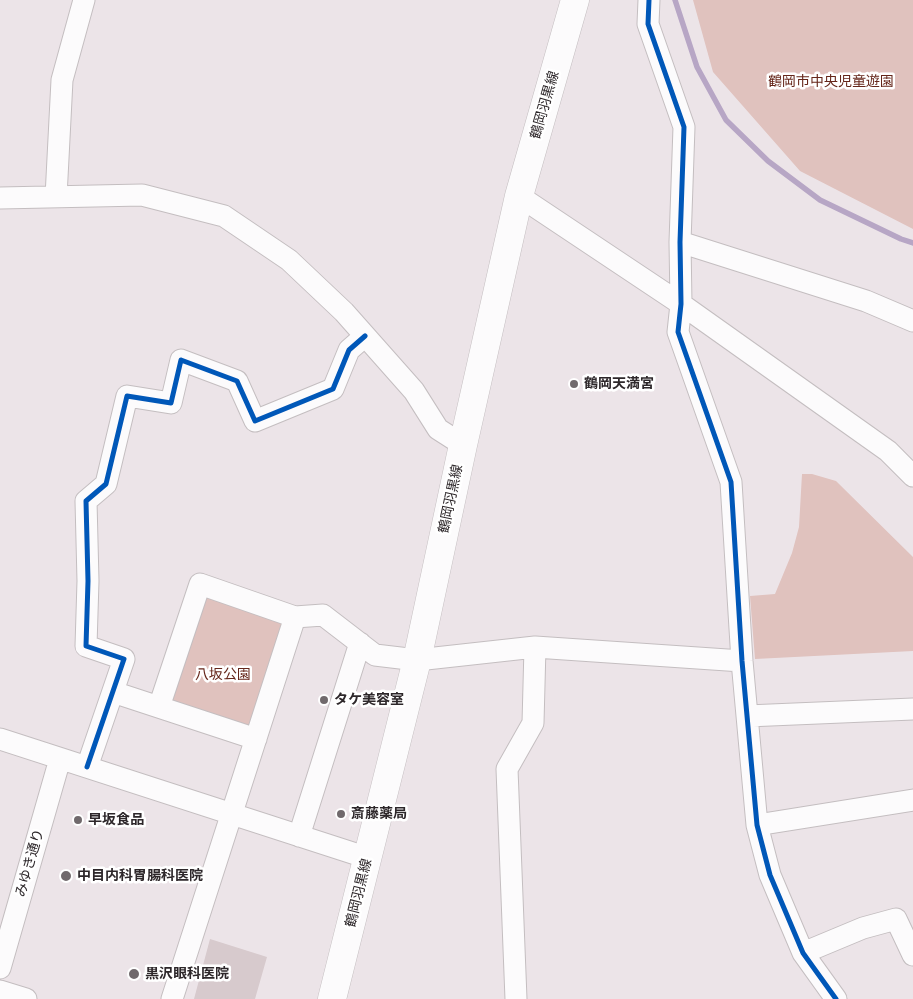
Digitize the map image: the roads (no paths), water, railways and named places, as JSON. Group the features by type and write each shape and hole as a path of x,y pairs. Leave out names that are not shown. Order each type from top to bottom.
{"main road":[{"name":"鶴岡羽黒線","path":"332,999 418,660 463,445 519,196 575,0"}],"street":[{"path":"56,197 62,80 84,0"},
{"path":"649,0 648,24 684,127 680,242 681,304 678,332 731,482 742,661 757,825 770,875 803,953 836,999"},
{"path":"0,198 142,195 224,216 289,260 344,312 414,391 438,430 463,445"},
{"path":"519,196 681,304 888,451 913,476"},
{"path":"680,242 866,301 913,321"},
{"path":"866,301 913,304"},
{"path":"87,767 124,659 86,646 88,580 86,501 106,484 127,396 171,403 181,360 237,381 256,421 333,389 349,350 365,336"},
{"path":"159,707 200,584 295,617 323,616 375,655 418,660 534,646 742,661"},
{"path":"172,999 295,617"},
{"path":"299,836 360,644"},
{"path":"516,999 507,769 533,723 534,646"},
{"path":"113,692 256,740"},
{"path":"747,716 913,710"},
{"path":"0,739 368,858"},
{"name":"みゆき通り","path":"0,968 60,759"},
{"path":"757,825 913,800"},
{"path":"803,953 863,928 896,918 913,955"},
{"path":"0,991 26,999"}],"waterway":[{"path":"675,0 697,67 726,120 768,161 820,200 913,243"}],"place":[{"name":"鶴岡天満宮","path":"574,384"},
{"name":"タケ美容室","path":"324,700"},
{"name":"斎藤薬局","path":"341,814"},
{"name":"早坂食品","path":"78,820"},
{"name":"中目内科胃腸科医院","path":"66,876"},
{"name":"黒沢眼科医院","path":"134,974"}],"park label":[{"name":"鶴岡市中央児童遊園","path":"831,82"},
{"name":"八坂公園","path":"223,675"}]}
